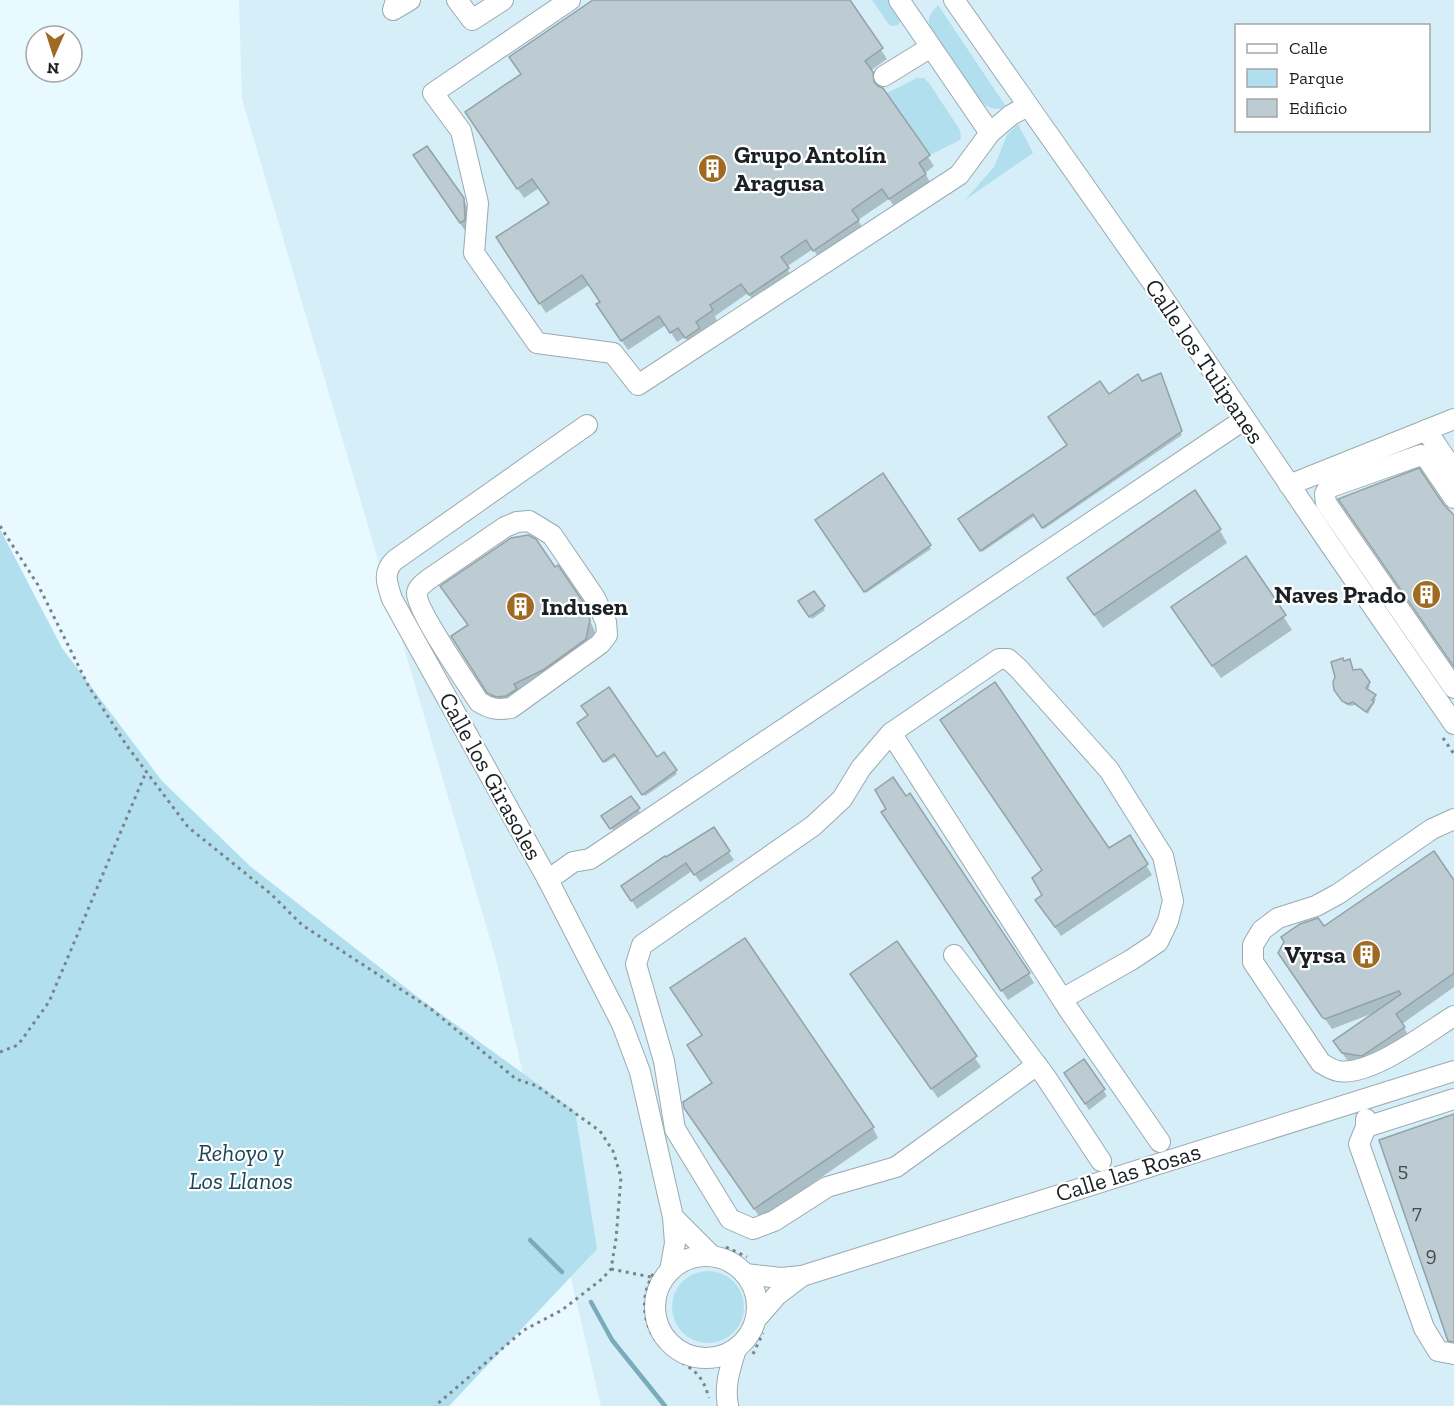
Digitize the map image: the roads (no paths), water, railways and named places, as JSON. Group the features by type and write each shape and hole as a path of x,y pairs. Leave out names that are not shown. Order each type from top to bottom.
{"street":[{"path":"396,0 393,10 410,0"},
{"path":"458,0 472,20 503,0"},
{"path":"570,0 434,93 461,131 478,203 474,252 537,343 613,353 638,385 959,175 990,133 1011,115 1028,105"},
{"path":"899,0 990,133"},
{"name":"Calle los Tulipanes","path":"954,0 1157,289 1454,724"},
{"path":"884,76 931,47"},
{"path":"548,880 573,862 590,859 1245,419"},
{"path":"1289,485 1454,419"},
{"name":"Calle los Girasoles","path":"587,425 395,560 389,566 386,580 392,598 594,966 632,1047 640,1072 673,1217 675,1243 660,1274"},
{"path":"1426,430 1446,468 1454,498"},
{"path":"1446,468 1426,457 1417,455 1328,488 1325,494 1326,503 1454,688"},
{"path":"529,520 552,535 595,598 606,622 607,635 600,644 511,708 500,710 488,708 479,702 416,606 420,587 429,579 505,526 529,520"},
{"path":"1036,1065 896,1167 826,1187 774,1221 753,1229 730,1219 675,1129 664,1061 636,964 642,945 813,826 842,799 861,768 891,733 999,659 1008,659 1109,770 1163,856 1173,901 1168,921 1158,942 1062,999"},
{"path":"891,733 1062,999 1160,1142"},
{"path":"1454,819 1432,829 1338,894 1316,906 1278,918 1262,930 1253,945 1253,962 1321,1063 1336,1071 1352,1071 1373,1066 1454,1016"},
{"path":"954,955 1036,1065 1101,1161"},
{"name":"Calle las Rosas","path":"748,1266 781,1278 802,1276 1454,1071"},
{"path":"1454,1099 1366,1123 1359,1144 1424,1328 1438,1351 1454,1354"},
{"path":"673,1217 717,1250 724,1259 748,1266 758,1302 760,1324 746,1340 736,1348 716,1357 694,1357"},
{"path":"717,1250 682,1262 660,1274 655,1310 659,1326 667,1340 679,1351 694,1357 712,1372 721,1401"},
{"name":"Calle las Rosas","path":"760,1324 777,1295 802,1276"},
{"path":"721,1401 736,1348"}],"waterway":[{"path":"530,1240 562,1272"},
{"path":"591,1302 612,1340 665,1406"}],"place":[{"name":"Grupo Antolín Aragusa","path":"713,168"},
{"name":"Naves Prado","path":"1427,594"},
{"name":"Indusen","path":"520,606"},
{"name":"Vyrsa","path":"1367,954"}],"park label":[{"name":"Rehoyo y Los Llanos","path":"241,1166"}]}
